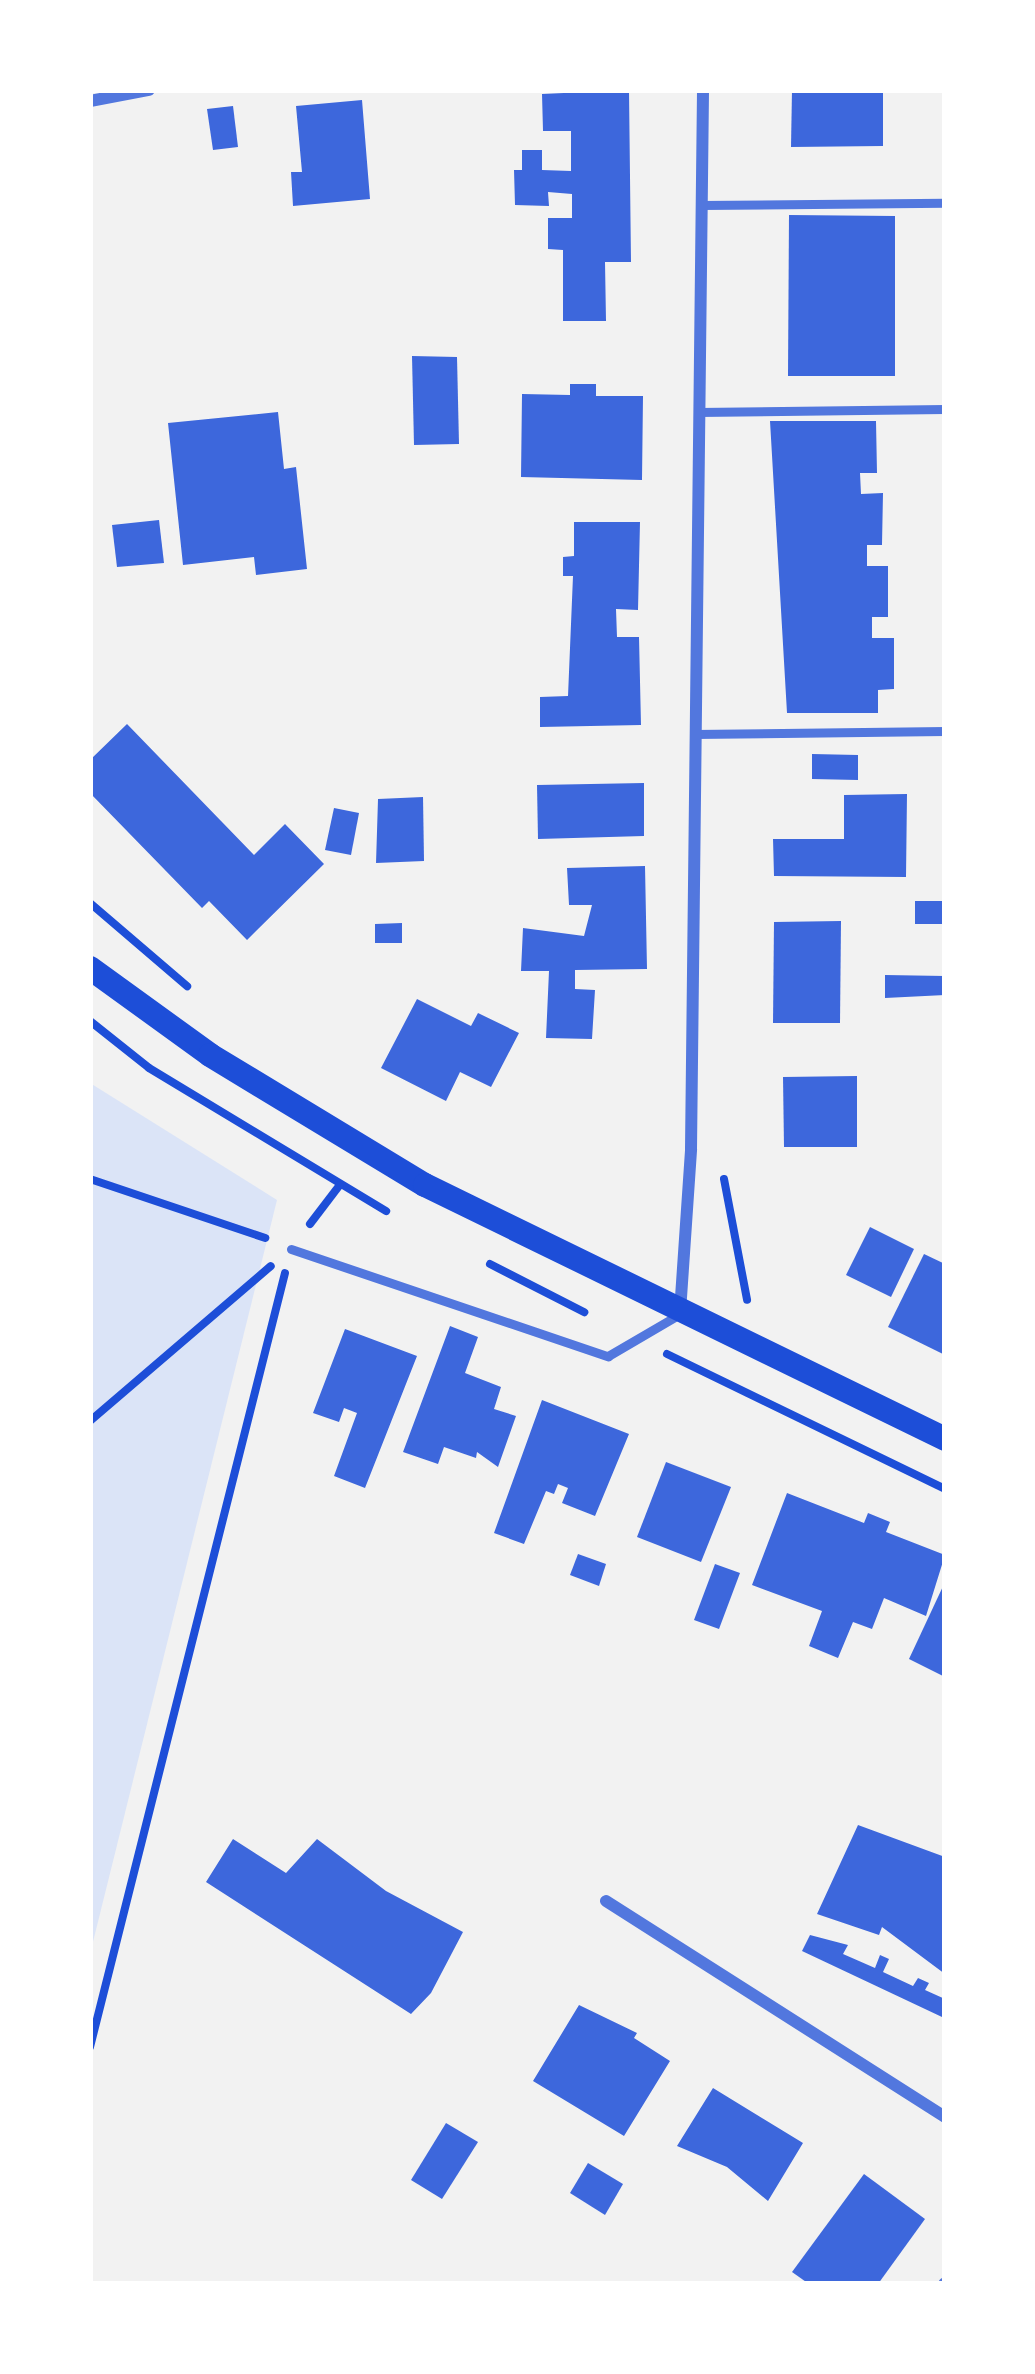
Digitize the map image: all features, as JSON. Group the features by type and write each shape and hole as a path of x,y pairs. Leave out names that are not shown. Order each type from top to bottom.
{"main road":[{"path":"90,968 210,1055 425,1185 945,1439"}],"street":[{"path":"90,101 149,90"},
{"path":"680,1313 703,90"},
{"path":"606,1901 945,2117"}],"lane":[{"path":"701,205 945,203"},
{"path":"698,412 945,409"},
{"path":"694,734 945,731"},
{"path":"291,1249 608,1355 680,1313"}],"path":[{"path":"90,903 200,997"},
{"path":"90,1179 291,1249"},
{"path":"90,1421 291,1249 339,1186"},
{"path":"90,2048 291,1249"},
{"path":"683,1273 769,1312"}],"shaded area":[{"path":"90,1083 277,1200 90,1954"}],"building":[{"path":"629,90 631,262 605,262 606,321 563,321 563,250 548,249 548,218 572,218 572,194 548,192 549,206 515,205 514,170 522,170 522,150 542,150 542,170 571,171 571,131 543,131 542,94"},
{"path":"792,90 883,90 883,146 791,147"},
{"path":"362,100 370,199 293,206 291,172 302,172 296,106"},
{"path":"233,106 238,147 213,150 207,109"},
{"path":"789,215 895,216 895,376 788,376"},
{"path":"412,356 457,357 459,444 414,445"},
{"path":"570,384 596,384 596,396 643,396 642,480 521,477 522,394 570,395"},
{"path":"278,412 284,469 296,467 307,569 256,575 254,557 183,565 168,423"},
{"path":"770,421 876,421 877,473 860,473 861,494 883,493 882,545 867,545 867,566 888,566 888,617 872,617 872,638 894,638 894,689 878,690 878,713 787,713"},
{"path":"159,520 164,563 117,567 112,525"},
{"path":"574,522 640,522 638,610 616,609 617,637 639,637 641,725 540,727 540,697 568,696 573,576 563,576 563,557 574,556"},
{"path":"127,724 254,855 285,824 324,864 247,940 209,901 202,908 90,793 90,760"},
{"path":"812,754 858,755 858,780 812,779"},
{"path":"644,783 644,836 538,839 537,785"},
{"path":"907,794 906,877 774,876 773,839 844,839 844,795"},
{"path":"423,797 424,861 376,863 378,799"},
{"path":"334,808 359,813 351,855 325,850"},
{"path":"645,866 647,969 575,970 575,989 595,990 592,1039 546,1038 549,971 521,971 523,928 584,936 592,905 569,905 567,868"},
{"path":"915,901 945,901 945,924 915,924"},
{"path":"841,921 840,1023 773,1023 774,922"},
{"path":"402,923 402,943 375,943 375,924"},
{"path":"885,975 945,976 945,995 885,998"},
{"path":"417,999 471,1026 478,1013 519,1033 491,1087 460,1072 446,1101 381,1068"},
{"path":"857,1076 857,1147 784,1147 783,1077"},
{"path":"870,1227 914,1249 891,1297 846,1275"},
{"path":"924,1254 945,1264 945,1355 888,1327"},
{"path":"450,1326 478,1337 465,1373 501,1387 494,1409 516,1416 498,1467 477,1452 476,1458 444,1447 438,1464 403,1452"},
{"path":"345,1329 417,1356 365,1488 334,1476 357,1413 344,1408 339,1422 313,1413"},
{"path":"542,1400 629,1434 595,1516 562,1503 568,1488 558,1484 554,1494 546,1491 524,1544 494,1533"},
{"path":"666,1462 731,1487 701,1562 637,1537"},
{"path":"787,1493 864,1523 868,1513 890,1522 886,1532 945,1555 926,1616 884,1598 872,1629 853,1622 838,1658 809,1646 822,1611 752,1585"},
{"path":"578,1554 606,1564 599,1586 570,1575"},
{"path":"715,1564 740,1573 719,1629 694,1620"},
{"path":"945,1582 945,1677 909,1659"},
{"path":"858,1825 945,1857 945,1974 882,1927 879,1935 817,1914"},
{"path":"233,1839 286,1873 317,1839 386,1891 463,1932 431,1993 411,2014 206,1882"},
{"path":"810,1935 848,1945 843,1954 875,1968 880,1955 889,1959 883,1972 913,1986 918,1978 929,1983 925,1990 945,1999 942,2017 802,1951"},
{"path":"579,2005 637,2033 634,2038 670,2061 624,2136 533,2081"},
{"path":"713,2088 803,2143 768,2201 727,2167 677,2146"},
{"path":"446,2123 478,2142 442,2199 411,2180"},
{"path":"588,2163 623,2184 605,2215 570,2193"},
{"path":"864,2174 925,2219 878,2284 809,2284 792,2272"}]}
